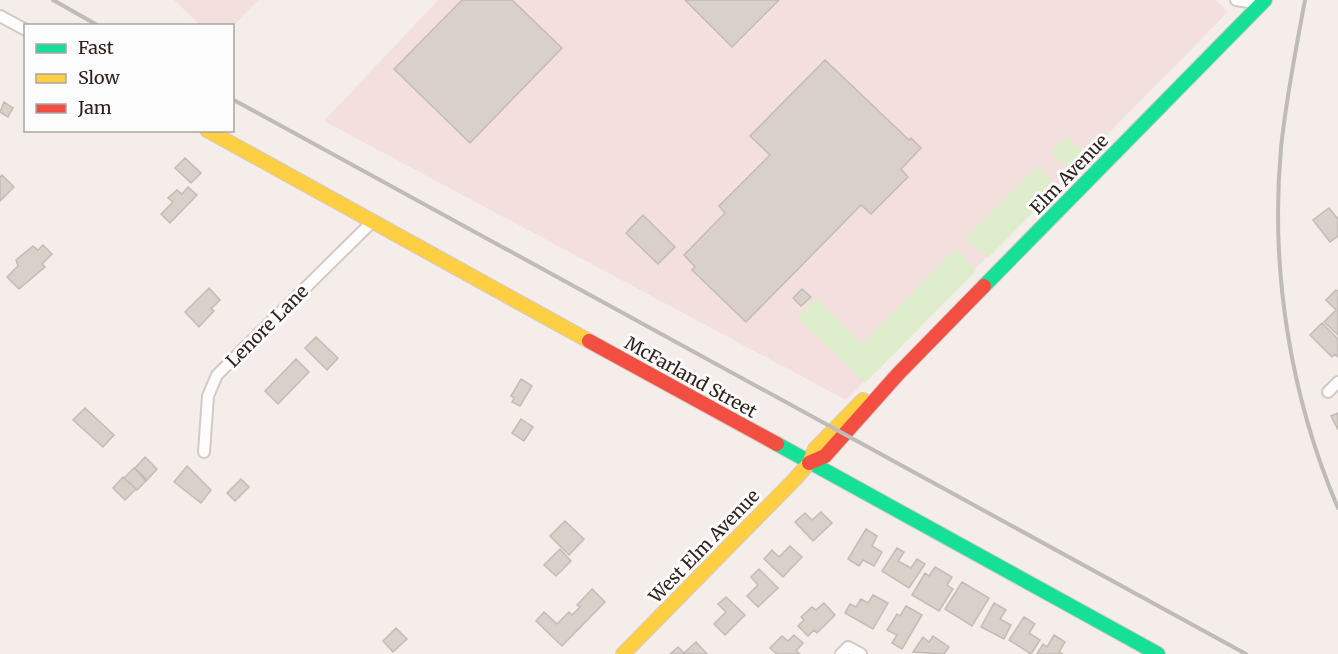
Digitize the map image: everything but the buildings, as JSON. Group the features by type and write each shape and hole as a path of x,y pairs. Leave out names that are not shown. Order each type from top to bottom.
{"street":[{"path":"1236,0 1263,1"},
{"name":"Elm Avenue","path":"839,432 891,385 898,374 1263,1"},
{"path":"0,16 24,29"},
{"name":"McFarland Street","path":"211,132 1158,654"},
{"name":"Lenore Lane","path":"204,452 208,396 217,375 373,221"},
{"path":"1328,392 1338,382"},
{"name":"West Elm Avenue","path":"623,654 809,463 825,456 839,432"},
{"path":"844,650 861,654"}],"shaded area":[{"path":"174,0 259,0 234,25 199,24"},
{"path":"438,0 1216,0 1228,12 846,400 324,121"}],"green space":[{"path":"1067,136 1088,157 1078,168 1059,162 1050,153"},
{"path":"1038,165 1057,188 988,258 965,238"},
{"path":"956,248 976,271 865,383 797,317 816,298 862,344"}],"railway":[{"path":"53,0 95,24"},
{"path":"1305,0 1288,92 1281,148 1278,194 1279,240 1287,331 1296,377 1307,422 1338,508"},
{"path":"234,100 1246,654"}],"traffic: fast":[{"path":"984,286 1265,0"},
{"path":"777,444 1158,654"}],"traffic: slow":[{"path":"211,132 589,341"},
{"path":"623,654 796,478 809,463 815,449 863,400"}],"traffic: jam":[{"path":"809,463 825,456 898,374 984,286"},
{"path":"589,341 777,444"}]}
